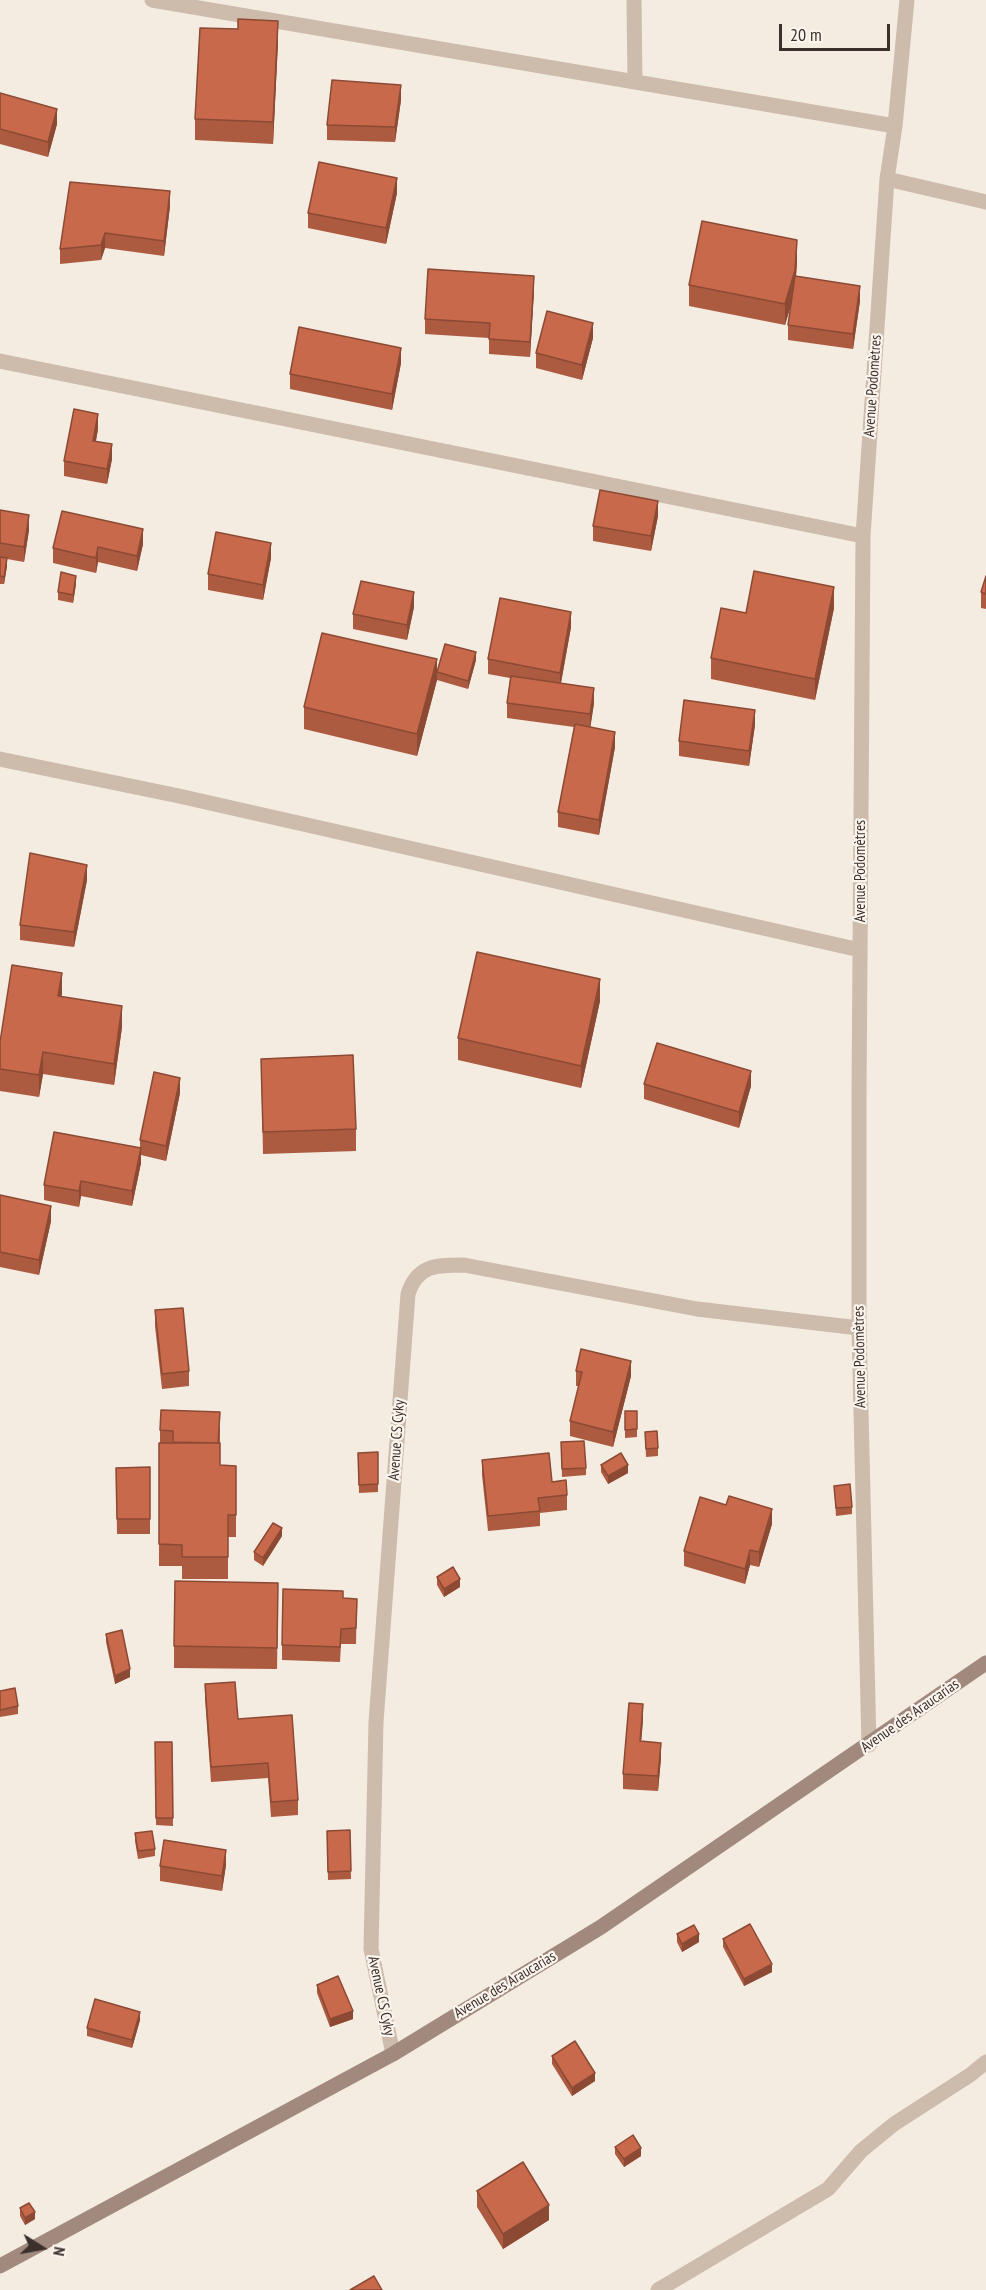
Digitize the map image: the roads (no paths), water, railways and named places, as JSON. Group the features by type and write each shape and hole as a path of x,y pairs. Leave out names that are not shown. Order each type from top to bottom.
{"street":[{"path":"152,0 895,126"},
{"path":"634,0 634,82"},
{"name":"Avenue Podomètres","path":"869,1744 860,1328 863,536 887,179 895,126 907,0"},
{"path":"887,179 986,202"},
{"path":"0,361 863,536"},
{"path":"0,759 179,796 860,950"},
{"name":"Avenue CS Cyky","path":"393,2054 371,1949 371,1913 376,1722 408,1294 412,1281 424,1270 441,1265 464,1265 697,1310 860,1328"},
{"name":"Avenue des Araucarias","path":"0,2266 393,2054 601,1927 986,1663"},
{"path":"658,2290 828,2189 861,2151 894,2124 970,2075 986,2062"}]}
